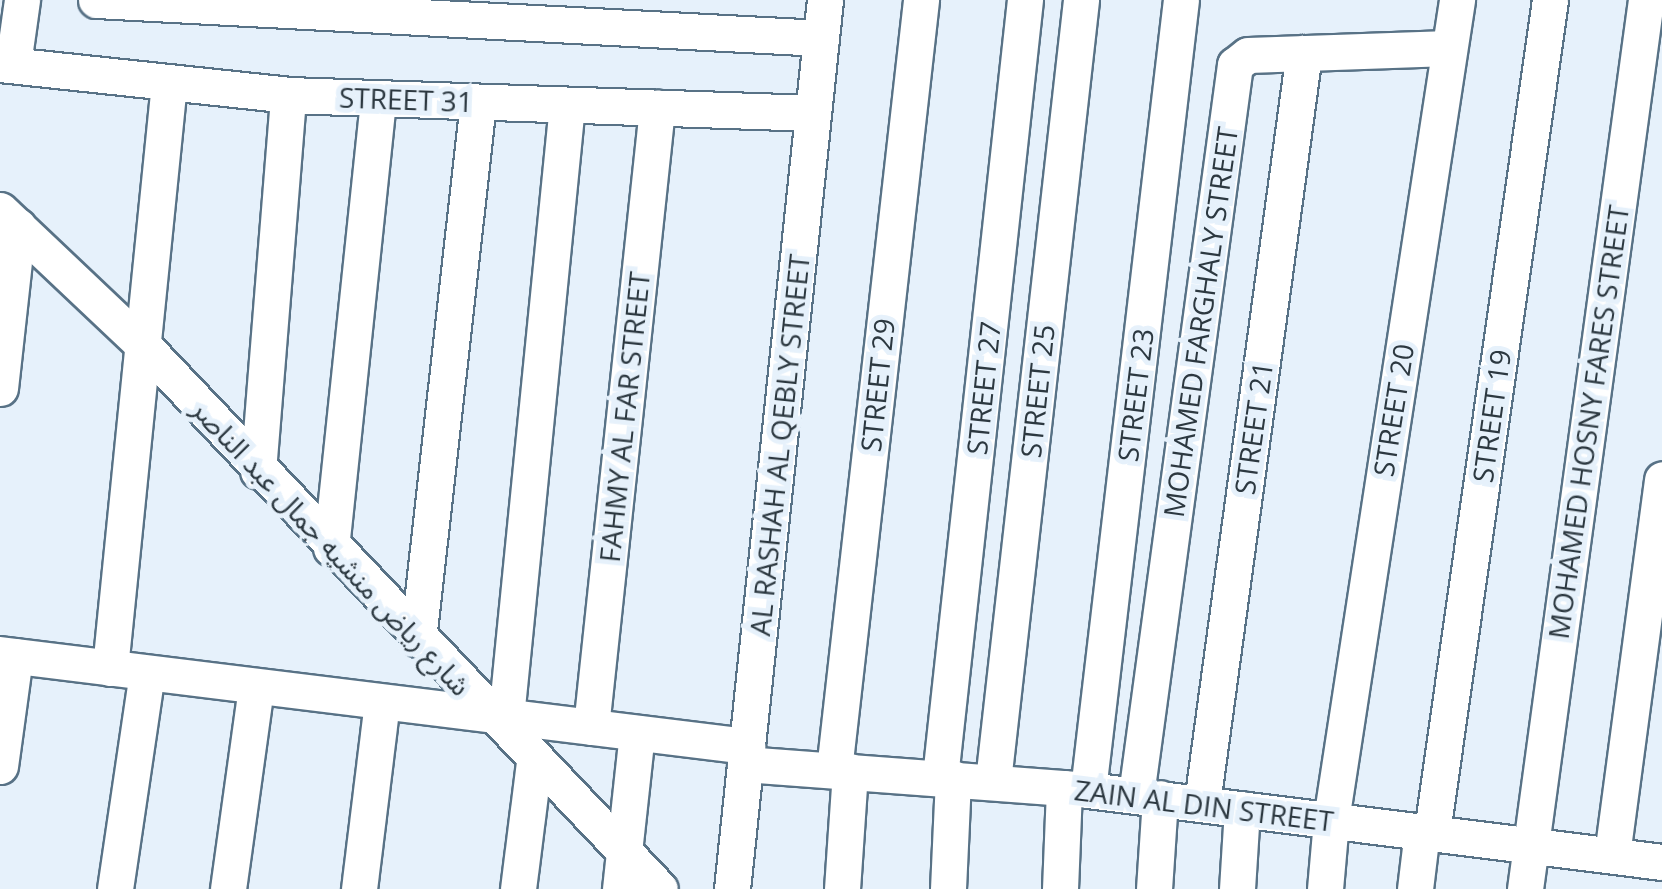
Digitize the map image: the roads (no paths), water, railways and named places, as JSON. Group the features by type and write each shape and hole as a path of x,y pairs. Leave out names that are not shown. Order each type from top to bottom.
{"street":[{"path":"7,64 22,0"},
{"path":"96,0 821,38"},
{"name":"AL RASHAH AL QEBLY STREET","path":"732,889 824,0"},
{"name":"STREET 29","path":"842,889 842,770 921,0"},
{"name":"STREET 27","path":"948,889 947,777 1026,0"},
{"name":"STREET 25","path":"993,781 1081,0"},
{"name":"STREET 23","path":"1060,889 1181,0"},
{"name":"STREET 20","path":"1325,889 1330,820 1456,0"},
{"name":"STREET 19","path":"1415,889 1427,832 1550,0"},
{"name":"MOHAMED HOSNY FARES STREET","path":"1525,889 1646,0"},
{"name":"MOHAMED FARGHALY STREET","path":"1154,889 1148,797 1234,65 1248,54 1449,48"},
{"name":"STREET 21","path":"1202,803 1304,53"},
{"name":"STREET 31","path":"7,64 288,95 813,113"},
{"path":"110,668 170,82"},
{"path":"258,471 288,95"},
{"path":"332,548 378,98"},
{"path":"418,639 478,102"},
{"path":"498,716 567,105"},
{"name":"FAHMY AL FAR STREET","path":"591,727 658,108"},
{"path":"0,388 9,218"},
{"name":"شارع رياض منشيه جمال عبد الناصر","path":"9,218 142,345 418,639 498,716 621,872 660,889"},
{"path":"1612,855 1662,479"},
{"path":"0,766 8,655"},
{"name":"ZAIN AL DIN STREET","path":"8,655 637,733 842,770 1202,803 1662,862"},
{"path":"115,889 147,673"},
{"path":"228,889 256,686"},
{"path":"359,889 382,702"},
{"path":"621,872 637,733"},
{"path":"518,889 534,762"},
{"path":"1237,889 1242,808"}]}
